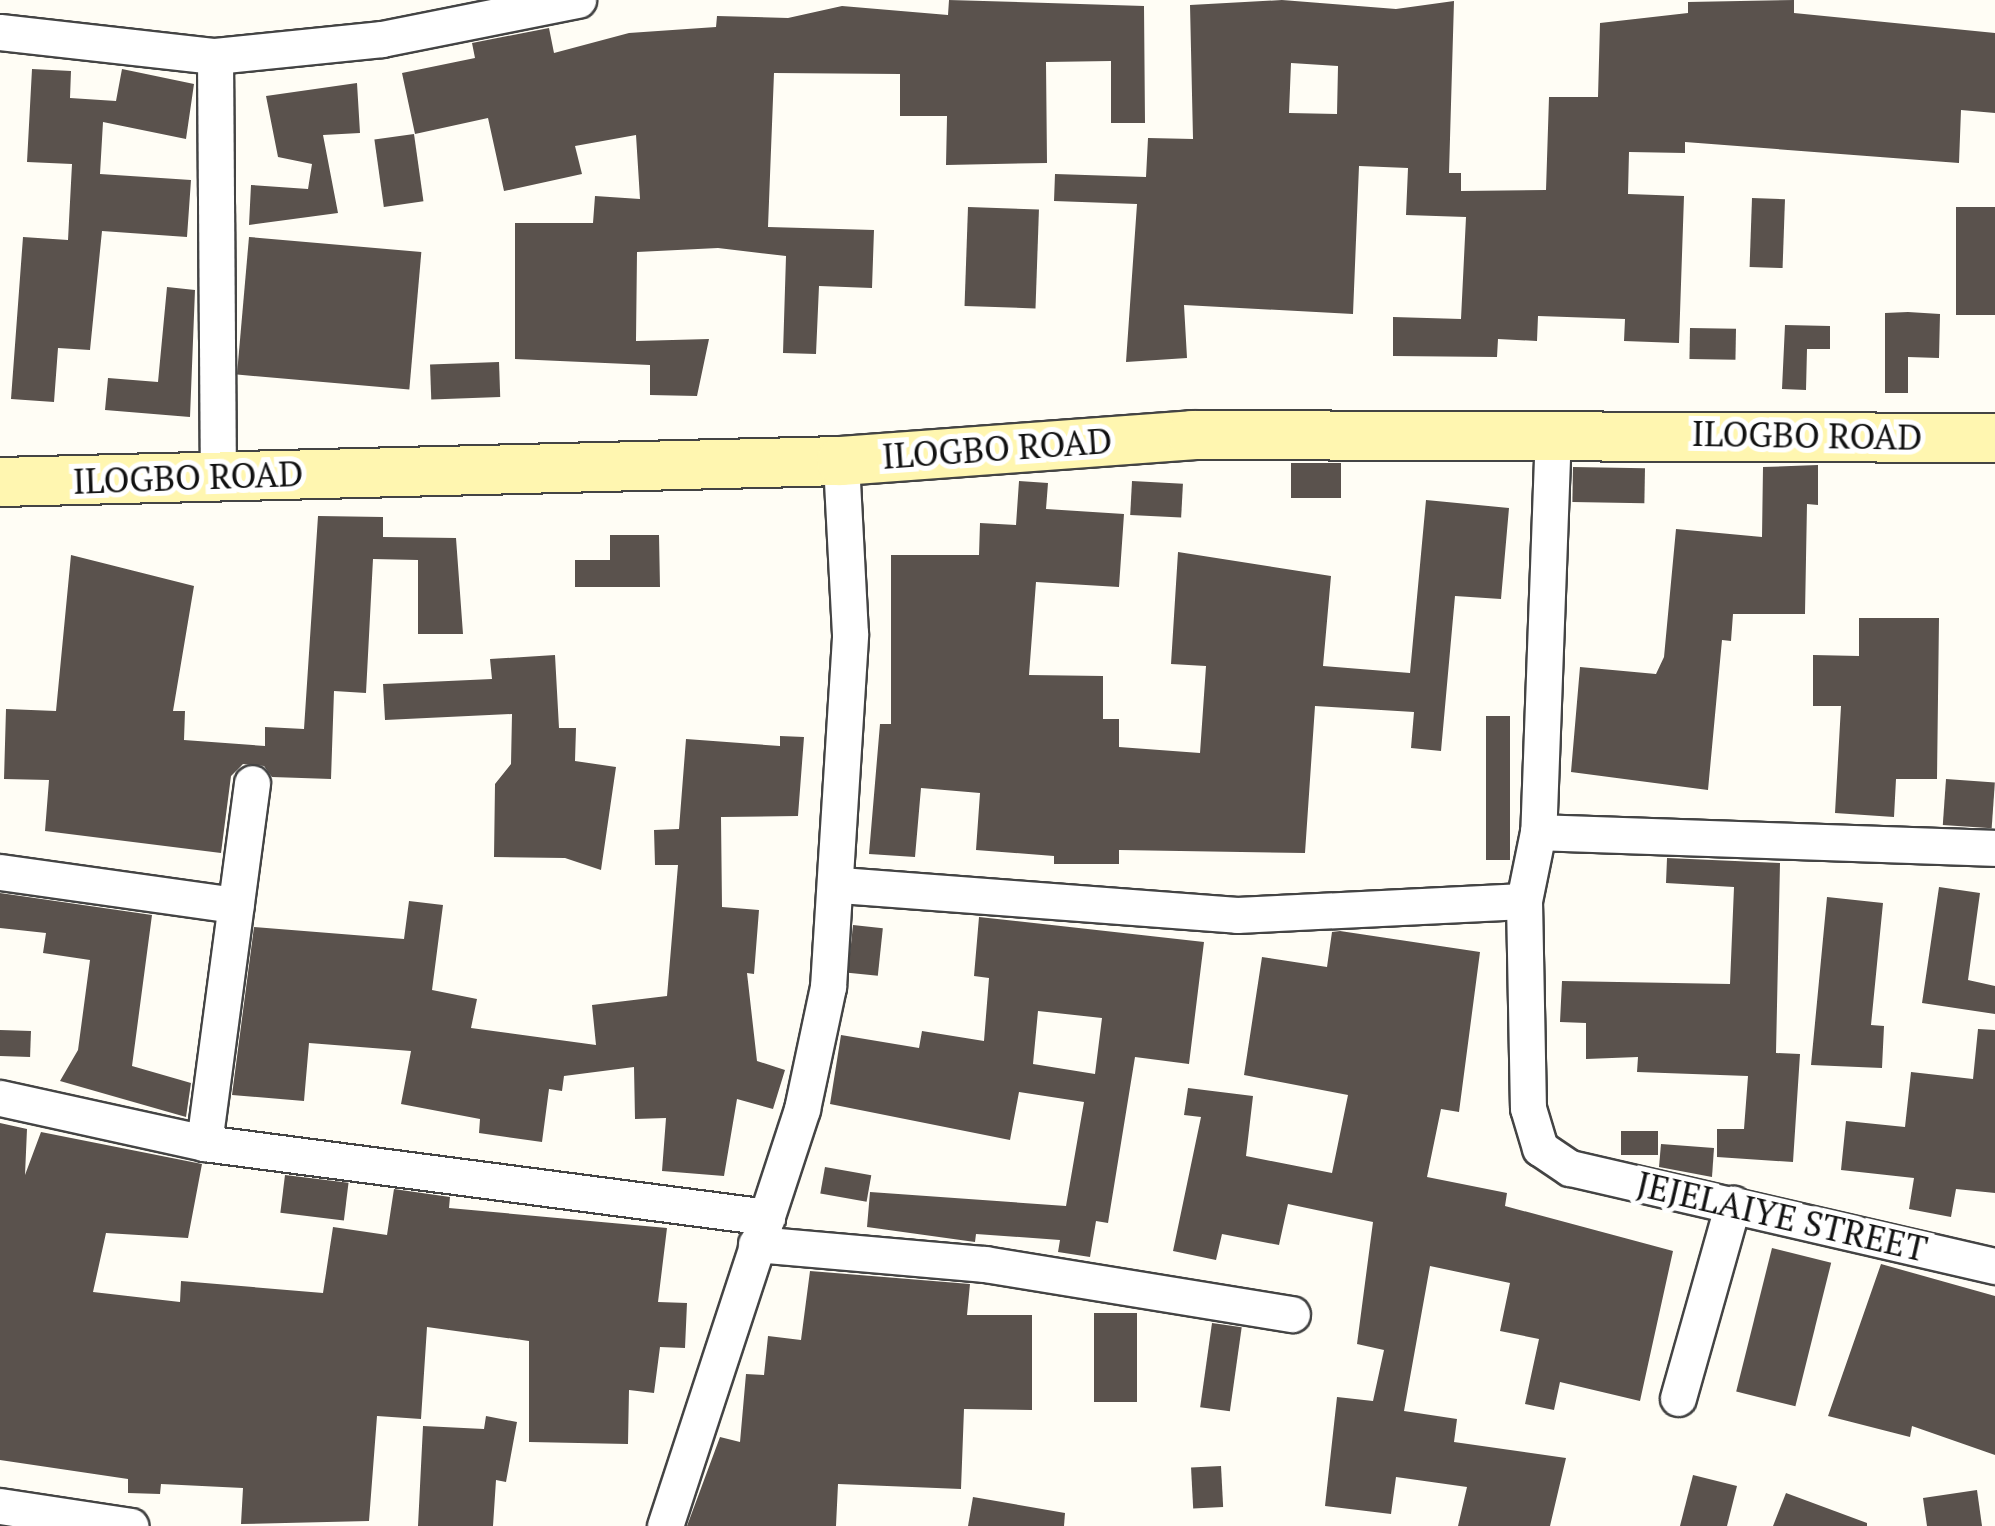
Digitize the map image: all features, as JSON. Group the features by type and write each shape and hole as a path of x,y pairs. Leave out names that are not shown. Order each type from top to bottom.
{"main road":[{"name":"ILOGBO ROAD","path":"0,482 841,461 1192,435 1553,431 1995,438"}],"street":[{"path":"0,32 214,56 382,40 578,0"},
{"path":"214,56 218,476"},
{"path":"840,885 1238,915 1524,901 1538,832 1553,431"},
{"path":"665,1526 802,1109 840,885 850,634 841,461"},
{"path":"204,1143 252,783"},
{"path":"1538,832 1995,848"},
{"path":"0,872 236,905"},
{"name":"JEJELAIYE STREET","path":"1524,901 1531,1128 1540,1148 1570,1168 1995,1266"},
{"path":"0,1098 204,1143 1292,1314"},
{"path":"1678,1398 1733,1204"},
{"path":"0,1506 130,1526"}],"building":[{"path":"949,0 1144,6 1145,123 1111,123 1111,61 1046,62 1047,163 946,165 947,116 900,116 900,74 774,73 768,227 874,230 872,288 819,286 816,354 783,353 786,256 718,248 637,252 636,341 709,339 697,396 650,395 650,365 515,359 515,223 593,223 595,196 640,199 636,135 575,146 582,174 504,191 488,118 415,134 402,73 475,58 472,43 549,28 554,53 629,33 716,27 717,16 788,18 842,6 948,15"},
{"path":"1282,0 1396,9 1454,1 1449,173 1461,173 1461,191 1546,190 1549,97 1598,97 1600,23 1688,13 1688,2 1794,0 1794,13 1995,33 1995,113 1961,110 1959,163 1685,142 1685,153 1629,152 1628,194 1684,196 1679,343 1624,341 1625,319 1538,316 1537,341 1498,339 1497,357 1393,356 1393,317 1461,319 1466,217 1406,215 1408,168 1359,166 1353,314 1184,305 1187,358 1126,362 1137,204 1054,201 1055,174 1146,177 1148,138 1193,139 1190,5","holes":["1291,63 1338,66 1337,114 1289,113"]},
{"path":"32,69 71,71 70,98 116,101 122,69 194,84 186,139 103,122 100,174 191,180 187,237 102,231 90,350 58,348 54,402 11,399 23,237 68,240 72,164 27,162"},
{"path":"357,83 360,133 323,135 338,213 249,225 251,185 308,189 312,164 278,157 266,96"},
{"path":"414,134 423,201 384,207 374,140"},
{"path":"1752,198 1785,199 1783,268 1750,267"},
{"path":"968,207 1039,209 1036,308 965,306"},
{"path":"1956,207 1995,207 1995,315 1956,315"},
{"path":"249,237 421,252 409,390 237,374"},
{"path":"167,287 195,290 190,417 105,410 108,378 158,382"},
{"path":"1885,313 1940,314 1939,358 1908,357 1908,393 1885,393"},
{"path":"1785,325 1830,326 1830,349 1807,349 1806,390 1782,389"},
{"path":"1690,328 1736,329 1735,360 1689,359"},
{"path":"499,362 500,397 431,399 430,364"},
{"path":"1291,463 1341,463 1341,498 1291,498"},
{"path":"1818,465 1818,505 1807,504 1805,614 1733,614 1731,641 1722,640 1708,790 1571,772 1580,667 1656,674 1664,657 1676,529 1762,537 1763,467"},
{"path":"1573,467 1645,468 1644,503 1572,502"},
{"path":"1019,481 1048,483 1046,509 1124,514 1119,587 1036,582 1029,675 1103,676 1103,719 1119,719 1119,747 1200,753 1206,666 1171,664 1178,552 1331,576 1323,666 1410,673 1426,500 1509,508 1501,599 1455,596 1441,751 1411,748 1414,712 1315,706 1305,853 1119,850 1119,864 1054,864 1054,856 976,850 980,793 921,788 915,857 869,854 880,724 891,724 891,555 979,555 980,523 1016,525"},
{"path":"1132,481 1183,484 1181,518 1130,515"},
{"path":"318,516 383,517 383,537 456,538 463,634 418,634 418,560 373,559 366,693 334,691 331,779 272,777 264,766 243,764 231,776 221,853 45,831 49,780 4,779 6,709 56,711 71,555 194,586 173,711 185,711 184,740 265,746 265,727 304,729"},
{"path":"610,535 659,535 660,587 575,587 575,560 610,560"},
{"path":"1859,618 1939,618 1937,779 1896,779 1894,817 1835,813 1841,706 1813,706 1813,655 1859,656"},
{"path":"555,655 559,728 576,728 575,761 616,767 601,870 565,858 494,857 495,784 511,764 512,714 385,720 383,684 492,679 490,659"},
{"path":"1486,716 1510,716 1510,860 1486,860"},
{"path":"780,736 804,737 798,816 721,817 722,907 759,910 754,974 747,973 757,1061 785,1070 773,1109 737,1099 724,1176 662,1171 666,1118 635,1119 634,1067 564,1076 562,1091 549,1089 542,1142 479,1133 480,1119 401,1104 411,1051 309,1043 304,1101 232,1095 254,927 404,939 409,901 443,905 432,990 477,999 471,1028 596,1045 592,1005 667,996 678,865 655,865 654,830 679,829 686,739 780,746"},
{"path":"1946,779 1995,782 1992,828 1943,825"},
{"path":"1667,858 1780,863 1776,1053 1800,1054 1793,1162 1717,1157 1717,1129 1744,1129 1748,1076 1637,1072 1638,1057 1586,1059 1586,1023 1560,1022 1562,981 1730,984 1734,887 1666,883"},
{"path":"1939,887 1980,893 1968,980 1995,986 1995,1014 1922,1003"},
{"path":"0,893 152,915 132,1066 191,1083 186,1117 60,1081 78,1050 90,960 43,953 46,933 0,928"},
{"path":"1827,897 1883,903 1871,1025 1884,1026 1882,1068 1811,1065"},
{"path":"979,917 1204,942 1189,1064 1135,1057 1108,1223 1096,1221 1090,1257 1058,1252 1060,1240 976,1234 975,1242 867,1227 870,1192 1066,1206 1084,1102 1019,1092 1010,1140 830,1104 841,1035 919,1048 922,1031 984,1041 989,978 974,976","holes":["1038,1011 1102,1018 1095,1074 1033,1064"]},
{"path":"853,925 883,928 878,976 848,973"},
{"path":"1332,932 1480,952 1459,1112 1441,1109 1427,1177 1507,1193 1505,1206 1673,1251 1640,1401 1560,1382 1554,1410 1525,1404 1539,1339 1500,1331 1510,1283 1430,1266 1404,1411 1457,1419 1454,1442 1566,1458 1550,1526 1458,1526 1467,1487 1396,1477 1391,1514 1325,1506 1337,1397 1373,1401 1384,1350 1357,1344 1373,1222 1288,1204 1279,1245 1222,1234 1216,1260 1173,1251 1201,1117 1184,1115 1188,1088 1253,1096 1246,1156 1332,1173 1348,1095 1244,1075 1262,957 1327,967"},
{"path":"1978,1029 1995,1030 1995,1193 1956,1189 1951,1217 1909,1209 1914,1178 1841,1170 1846,1121 1905,1127 1911,1072 1973,1079"},
{"path":"0,1030 31,1031 30,1057 0,1056"},
{"path":"0,1123 27,1129 25,1175 41,1132 202,1164 188,1238 106,1233 93,1292 180,1302 181,1281 323,1293 333,1227 387,1235 394,1189 450,1197 449,1208 667,1228 658,1302 687,1303 685,1348 660,1347 654,1393 629,1390 628,1444 529,1442 529,1341 427,1327 421,1419 377,1416 369,1521 241,1524 243,1488 161,1484 160,1494 128,1493 128,1479 0,1460"},
{"path":"1621,1131 1658,1131 1658,1155 1621,1155"},
{"path":"1661,1144 1714,1148 1712,1177 1659,1167"},
{"path":"825,1167 871,1175 867,1202 820,1194"},
{"path":"285,1175 349,1183 344,1221 280,1213"},
{"path":"1772,1248 1831,1263 1795,1406 1736,1392"},
{"path":"1881,1264 1995,1296 1995,1455 1912,1426 1910,1437 1828,1416"},
{"path":"810,1271 970,1284 967,1315 1032,1315 1032,1410 964,1409 961,1489 838,1484 836,1526 687,1526 720,1437 740,1442 746,1374 764,1375 768,1336 801,1340"},
{"path":"1094,1313 1137,1313 1137,1402 1094,1402"},
{"path":"1212,1323 1242,1327 1230,1411 1200,1407"},
{"path":"486,1416 517,1422 506,1482 496,1480 493,1526 418,1526 423,1426 484,1429"},
{"path":"1221,1466 1223,1507 1193,1509 1191,1468"},
{"path":"1693,1475 1737,1486 1727,1526 1680,1526"},
{"path":"1977,1490 1982,1526 1927,1526 1923,1498"},
{"path":"1786,1493 1867,1523 1867,1526 1773,1526"},
{"path":"973,1497 1065,1513 1064,1526 968,1526"}]}
